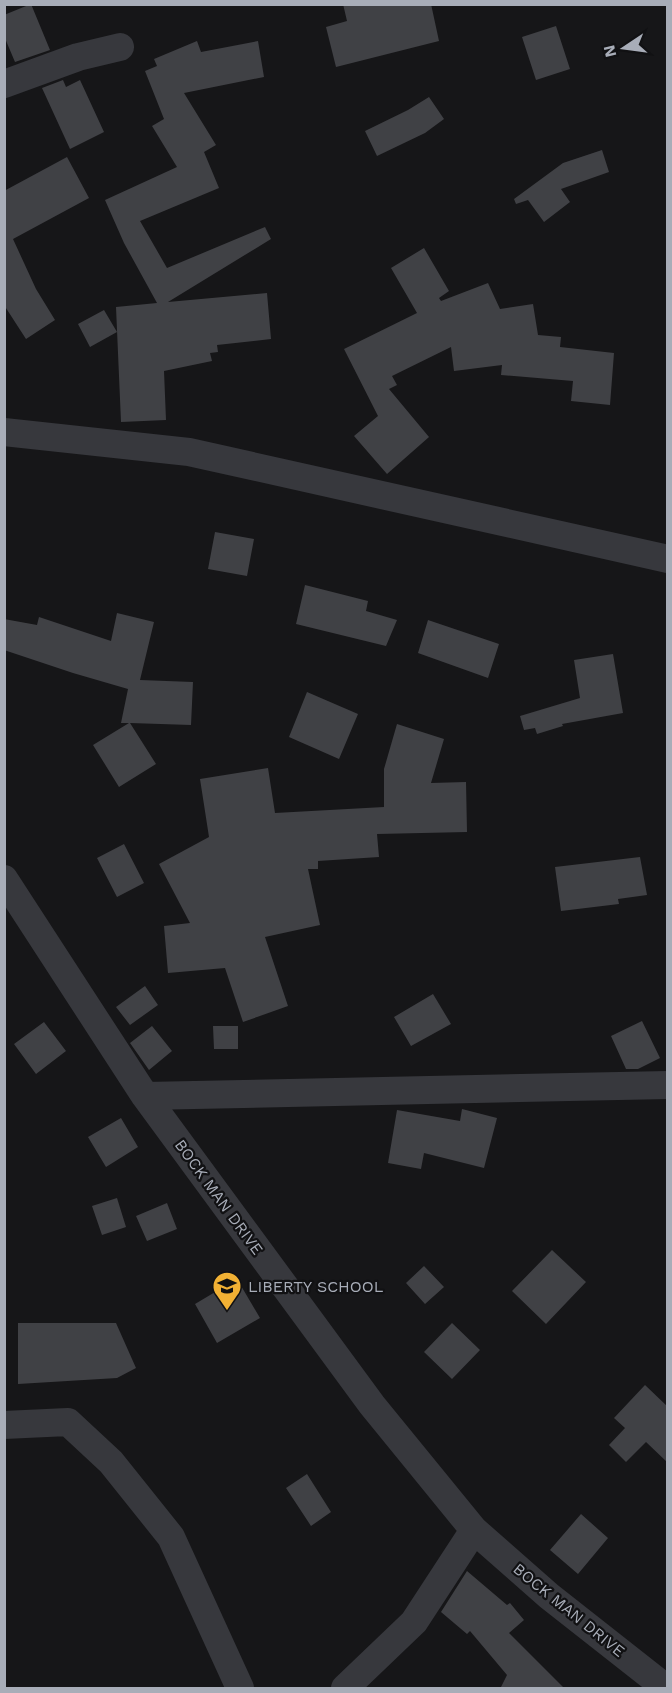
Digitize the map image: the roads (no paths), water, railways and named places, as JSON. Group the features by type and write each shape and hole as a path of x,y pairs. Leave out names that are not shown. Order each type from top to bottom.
{"street":[{"path":"4,84 78,57 120,47"},
{"path":"4,432 189,452 668,558"},
{"name":"BOCK MAN DRIVE","path":"4,879 145,1096 372,1405 474,1530 549,1596 666,1689"},
{"path":"145,1096 668,1085"},
{"path":"4,1425 68,1422 111,1462 171,1537 240,1689"},
{"path":"345,1689 414,1622 474,1530"}],"place":[{"name":"LIBERTY SCHOOL","path":"227,1312"}]}
